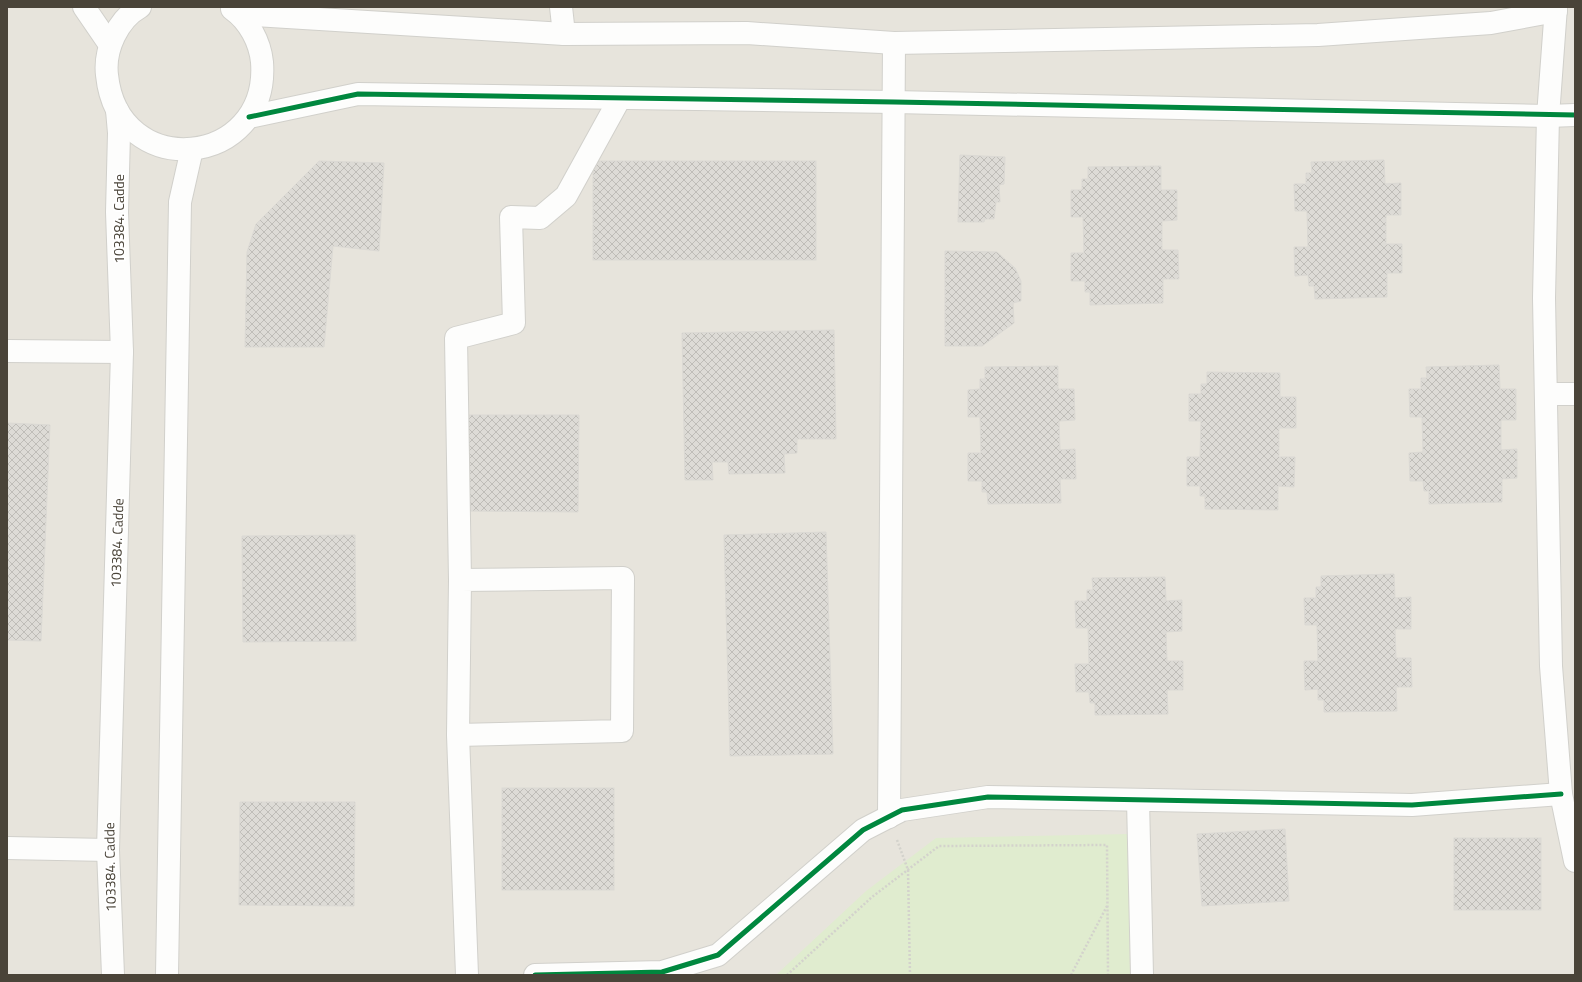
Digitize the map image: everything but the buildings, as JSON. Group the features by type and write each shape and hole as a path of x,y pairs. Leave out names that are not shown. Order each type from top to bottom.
{"street":[{"path":"84,7 110,46"},
{"path":"140,7 121,26 110,46 106,67 108,90 117,110 131,128 149,141 170,149 192,149 214,144 233,133 249,117 259,97 263,74 261,52 252,32 234,10"},
{"path":"561,7 564,34"},
{"path":"234,10 564,34 747,33 894,43 1318,35 1491,23 1556,9 1548,116 1544,298 1551,666 1561,794 1575,861"},
{"path":"888,817 894,43"},
{"path":"249,117 358,94 894,102 1575,116"},
{"path":"467,975 458,735 460,580 456,338 514,323 511,217 540,218 566,196 620,98"},
{"name":"103384. Cadde","path":"112,975 108,850 122,352 118,212 119,133 117,110"},
{"path":"167,975 180,202 192,149"},
{"path":"7,351 122,352"},
{"path":"1546,394 1575,394"},
{"path":"458,735 622,731 623,578 460,580"},
{"path":"535,975 662,972 718,965 863,830 902,810 988,797 1412,805 1561,794"},
{"path":"1138,800 1142,975"},
{"path":"7,848 108,850"}],"path":[{"path":"888,817 908,870 910,975"},
{"path":"788,975 872,897 939,846 1107,845 1108,975"},
{"path":"1072,975 1107,905"}],"shaded area":[{"path":"7,7 1575,7 1575,975 7,975"}],"green space":[{"path":"1128,834 1130,975 776,975 866,891 936,838"}],"cycle path":[{"path":"249,117 358,94 894,102 1575,115"},
{"path":"535,975 662,972 718,955 863,830 902,810 988,797 1412,805 1561,794"}]}
